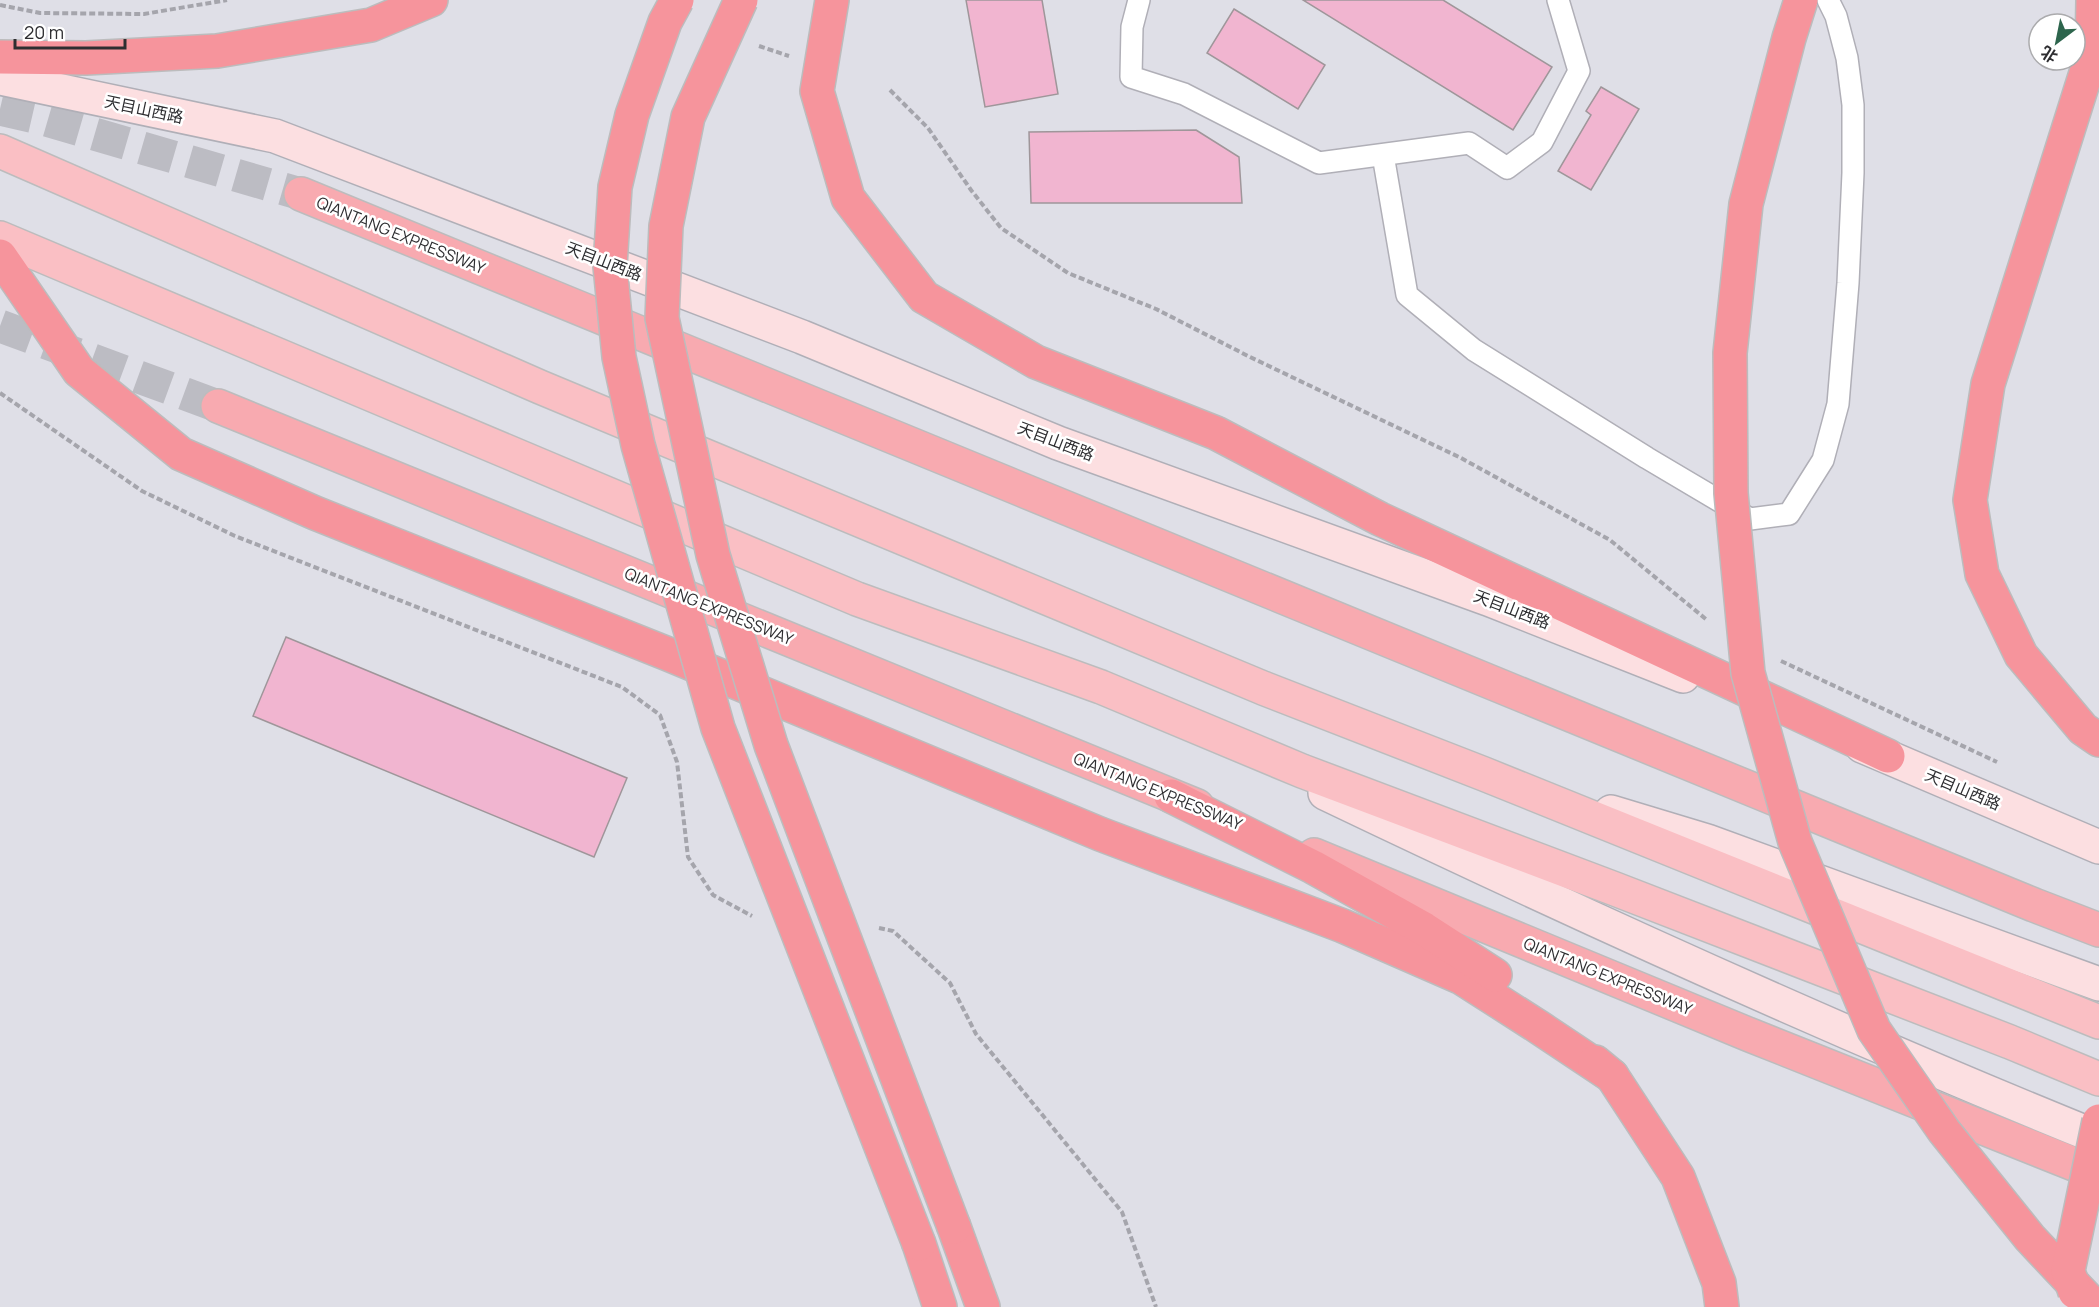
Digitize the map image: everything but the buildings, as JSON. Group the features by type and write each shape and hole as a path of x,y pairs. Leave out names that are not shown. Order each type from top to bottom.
{"highway":[{"path":"0,57 86,58 217,51 371,25 431,0"},
{"path":"677,0 665,22 632,115 615,187 610,266 619,357 638,445 718,728 919,1244 940,1307"},
{"path":"741,0 688,117 666,226 662,318 713,555 771,745 983,1307"},
{"path":"832,0 817,91 848,198 924,297 1036,362 1216,433 1380,519 1888,756"},
{"path":"1801,0 1746,204 1730,353 1731,493 1748,673 1795,842 1874,1030 1944,1131 2030,1238 2095,1307"},
{"path":"2093,0 2092,54 1988,384 1971,500 1983,574 2021,655 2083,729 2099,740"},
{"name":"QIANTANG EXPRESSWAY","path":"301,194 2023,901 2099,930"},
{"path":"0,256 79,371 182,454 315,513 669,654 1100,834 1343,926 1462,978 1612,1076"},
{"name":"QIANTANG EXPRESSWAY","path":"218,406 1750,1035 2099,1174"},
{"path":"1172,796 1314,867 1424,929 1504,981 1612,1076 1678,1177 1719,1283 1722,1307"},
{"path":"2080,1307 2068,1271 2099,1121"}],"main road":[{"name":"天目山西路","path":"0,78 274,136 802,337 1058,443 1488,599 1888,756 2099,847"},
{"path":"0,151 551,391 1263,688 1484,774 2099,1022"},
{"path":"0,238 857,599 1101,687 1302,771 1626,893 2000,1038 2099,1079"},
{"path":"1101,687 1497,875 1737,985 2099,1138"},
{"path":"1484,774 1707,841 2099,984"}],"lane":[{"path":"1139,0 1132,27 1131,77 1184,94 1319,163 1469,144 1507,168 1542,142 1579,71 1558,0"},
{"path":"1383,155 1407,295 1474,350 1750,519 1789,514 1823,460 1838,404 1849,272 1853,105 1847,58 1836,16 1828,0"}],"path":[{"path":"0,5 40,13 144,14 227,0"},
{"path":"890,90 928,128 971,190 1001,228 1068,273 1156,309 1250,357 1461,458 1610,540 1715,626"},
{"path":"0,393 142,491 235,536 622,687 660,715 677,762 688,857 713,895 753,917"},
{"path":"1777,658 2001,764"},
{"path":"873,927 893,931 950,983 976,1034 1122,1212 1156,1307"}],"tunnel":[{"path":"0,109 39,118 301,194"},
{"path":"0,326 218,406"}]}
